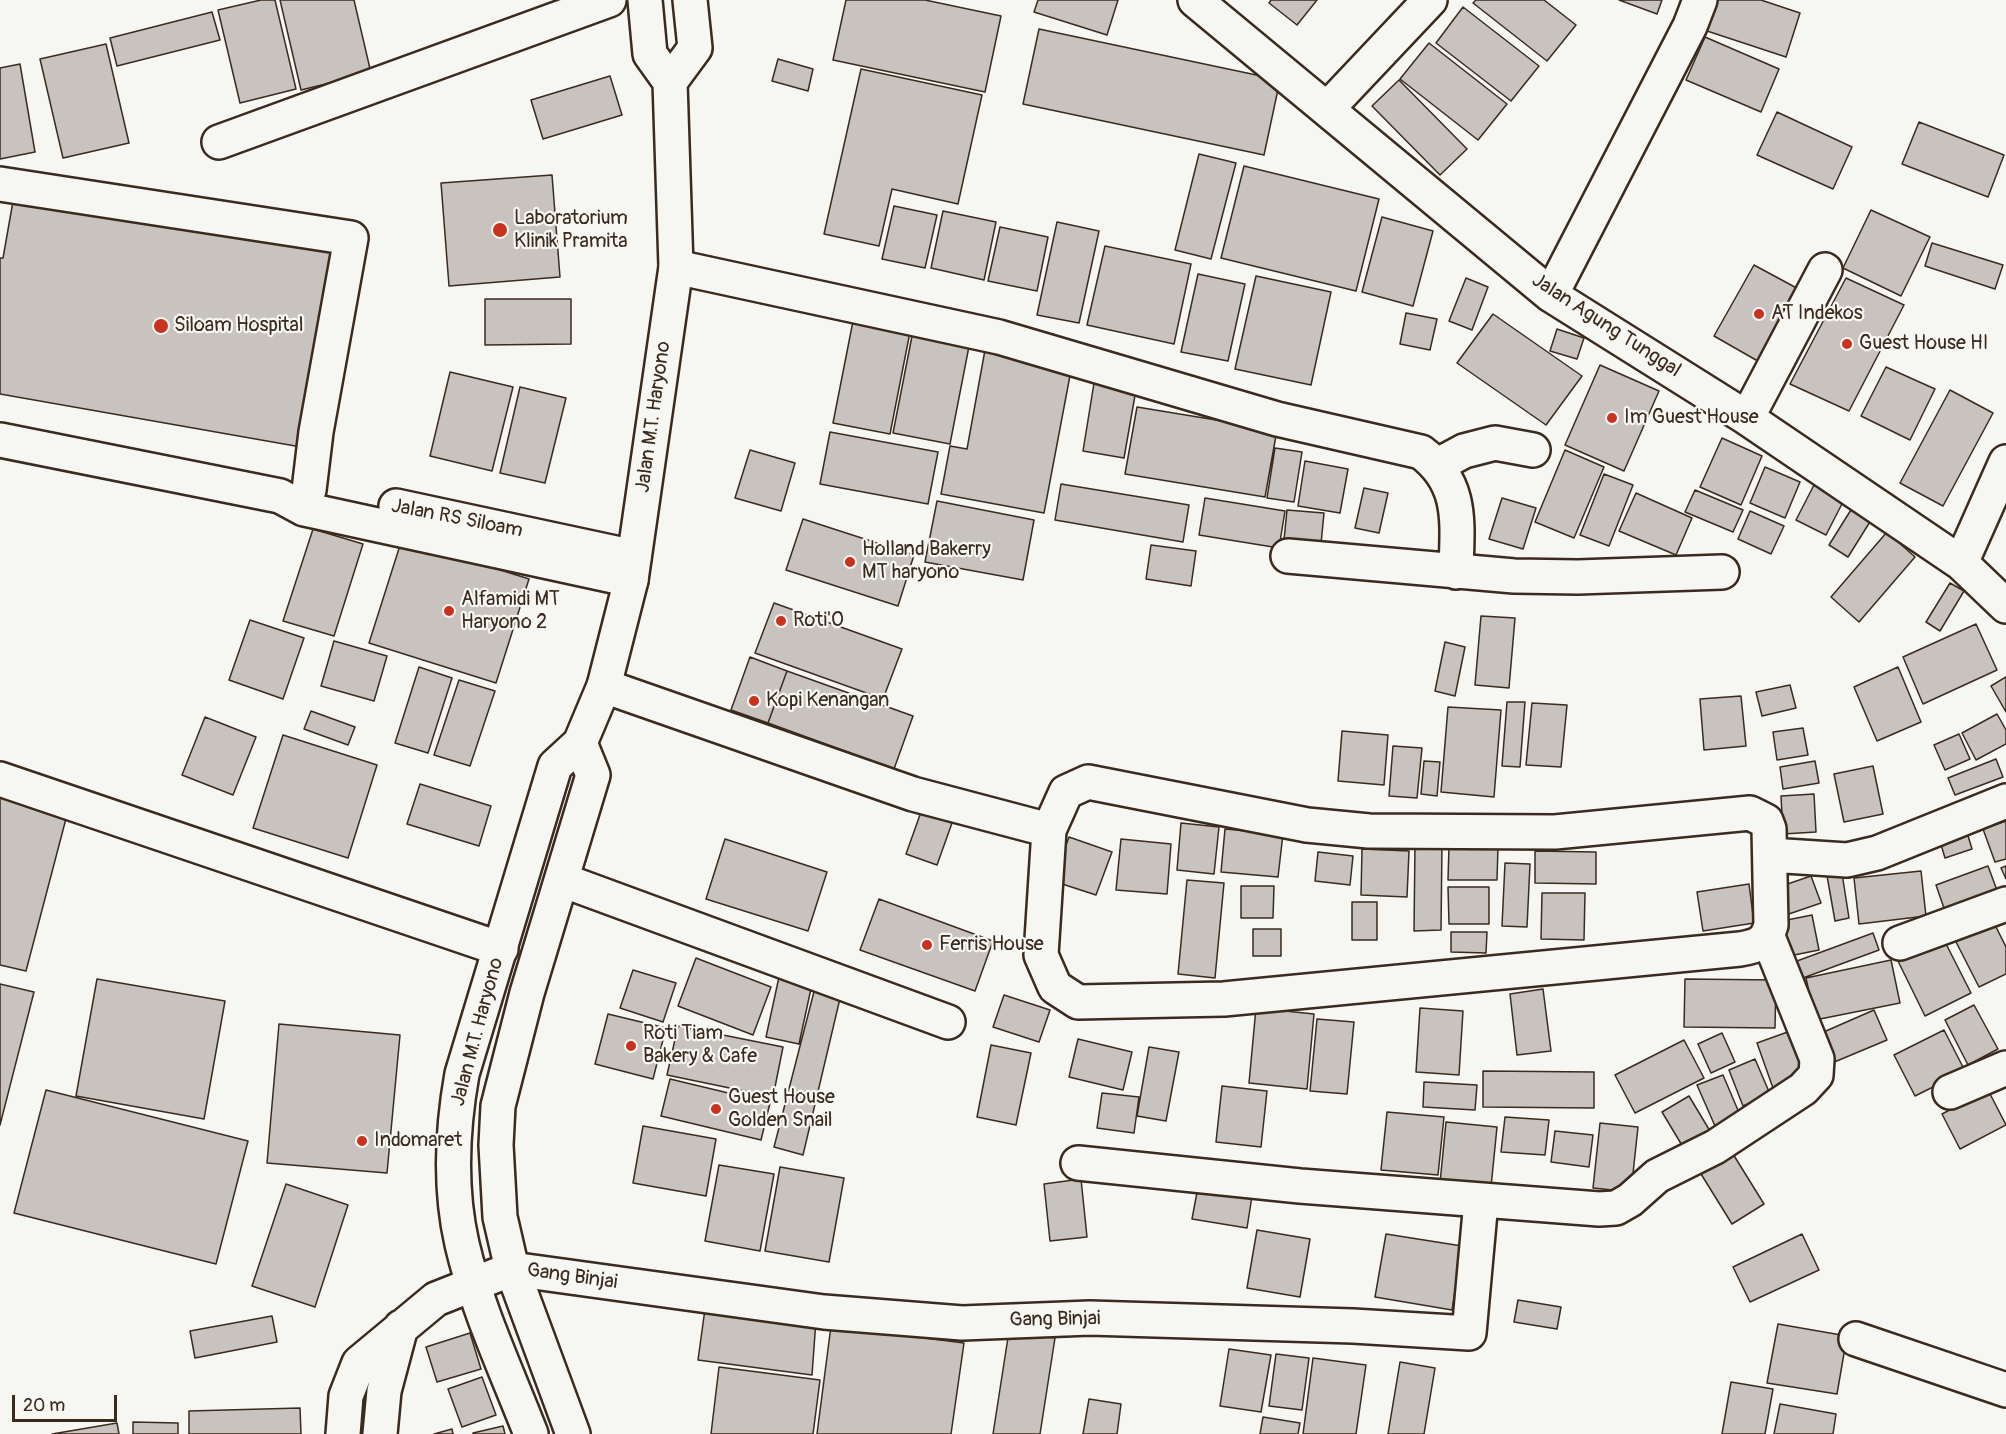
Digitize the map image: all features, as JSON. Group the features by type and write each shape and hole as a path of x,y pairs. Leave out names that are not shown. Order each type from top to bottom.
{"street":[{"path":"219,142 609,0"},
{"path":"645,0 650,54 669,82 695,48 690,0"},
{"path":"1327,109 1430,0"},
{"path":"1551,295 1690,26 1700,0"},
{"name":"Jalan Agung Tunggal","path":"1200,2 1551,295 1747,417 1961,563 2006,606"},
{"name":"Jalan M.T. Haryono","path":"531,1434 473,1284 461,1242 454,1179 454,1118 462,1074 555,766 580,743 604,686 633,568 676,267 669,82"},
{"path":"0,184 351,238 316,432 294,493"},
{"path":"676,267 999,337 1278,419 1421,452 1438,465 1449,483 1457,507 1456,572"},
{"path":"1747,417 1825,270"},
{"name":"Jalan RS Siloam","path":"0,441 294,493 467,520 633,568"},
{"path":"1438,465 1464,452 1495,443 1533,450"},
{"path":"1961,563 2006,462"},
{"path":"1288,556 1456,572 1578,577 1722,572"},
{"path":"604,686 913,794 1049,830"},
{"name":"Jalan M.T. Haryono","path":"573,1434 512,1269 500,1217 496,1145 498,1106 528,993 593,775 580,743"},
{"path":"0,778 501,949"},
{"path":"1088,782 1307,825 1369,831 1555,832 1750,813 1766,821 1769,829 1771,925 1768,937 1759,946 1740,950 1224,999 1078,1002 1055,987 1041,955 1049,830 1066,792 1088,782"},
{"path":"1770,855 1847,860 1877,853 2006,801"},
{"path":"562,880 698,932 948,1022"},
{"path":"1900,943 2006,904"},
{"path":"1078,1163 1311,1187 1481,1201 1599,1209 1616,1208 1630,1200 1657,1176 1715,1147 1803,1089 1816,1075 1817,1059 1768,937"},
{"path":"1950,1092 2006,1068"},
{"name":"Gang Binjai","path":"512,1269 824,1312 962,1323 1090,1318 1353,1326 1469,1333 1481,1201"},
{"path":"344,1434 346,1396 359,1363 436,1299 512,1269"},
{"path":"380,1434 384,1391 401,1327"},
{"path":"1856,1339 2006,1390"}],"building":[{"path":"261,0 275,0 296,89 240,103 218,10"},
{"path":"280,0 354,0 371,73 301,90"},
{"path":"846,0 925,0 1001,16 985,92 833,60"},
{"path":"1038,0 1118,0 1107,35 1034,12"},
{"path":"1271,0 1317,0 1297,25 1269,3"},
{"path":"1476,0 1544,0 1576,25 1547,61 1473,3"},
{"path":"1619,0 1662,0 1657,14"},
{"path":"1711,0 1761,0 1800,13 1786,57 1701,29"},
{"path":"1463,7 1539,66 1511,101 1436,43"},
{"path":"212,12 220,40 117,66 110,38"},
{"path":"1039,29 1280,80 1264,155 1023,104"},
{"path":"1705,37 1779,69 1761,112 1686,80"},
{"path":"1429,43 1507,104 1478,140 1400,79"},
{"path":"106,44 129,143 63,158 40,59"},
{"path":"778,59 813,69 808,91 772,81"},
{"path":"20,64 35,152 0,159 0,68"},
{"path":"861,69 982,95 958,204 892,189 879,246 824,234"},
{"path":"610,76 622,115 543,139 531,100"},
{"path":"1399,80 1467,149 1440,175 1372,106"},
{"path":"1777,112 1852,147 1833,189 1757,155"},
{"path":"1919,122 2004,155 1988,197 1902,164"},
{"path":"1199,154 1236,163 1211,259 1175,250"},
{"path":"1244,166 1379,199 1356,291 1221,258"},
{"name":"Laboratorium Klinik Pramita","path":"552,175 560,277 449,286 441,183"},
{"name":"Siloam Hospital","path":"15,190 338,246 301,447 0,394 0,258 3,258"},
{"path":"894,206 937,215 925,268 882,259"},
{"path":"1871,210 1930,237 1901,296 1843,268"},
{"path":"943,211 996,222 984,280 931,268"},
{"path":"1382,217 1433,231 1413,306 1362,292"},
{"path":"1057,222 1099,231 1079,323 1037,315"},
{"path":"1000,227 1048,237 1037,291 988,281"},
{"path":"1932,243 2003,265 1995,289 1925,266"},
{"path":"1105,246 1191,264 1174,344 1087,325"},
{"name":"AT Indekos","path":"1754,265 1804,292 1763,364 1714,336"},
{"path":"1198,274 1245,284 1228,361 1181,352"},
{"path":"1256,276 1331,292 1311,385 1235,369"},
{"path":"1466,278 1488,287 1472,330 1449,321"},
{"name":"Guest House HI","path":"1846,278 1904,305 1849,411 1790,384"},
{"path":"485,299 571,299 571,344 485,345"},
{"path":"1406,313 1437,319 1430,350 1400,344"},
{"path":"1493,314 1582,376 1546,425 1457,363"},
{"path":"854,316 911,327 890,434 833,423"},
{"path":"914,326 971,336 950,444 893,433"},
{"path":"1557,329 1584,338 1577,359 1550,351"},
{"path":"985,350 1072,365 1044,513 941,494 950,446 967,449"},
{"name":"Im Guest House","path":"1600,365 1659,391 1624,471 1565,445"},
{"path":"1886,367 1935,389 1910,440 1861,416"},
{"path":"450,372 513,387 492,471 430,456"},
{"path":"1095,377 1137,384 1124,458 1083,451"},
{"path":"520,387 566,398 545,483 500,473"},
{"path":"1950,390 1993,413 1943,506 1900,483"},
{"path":"1137,407 1277,430 1265,497 1125,474"},
{"path":"830,432 938,452 928,504 820,484"},
{"path":"1722,438 1762,456 1741,505 1700,487"},
{"path":"1275,448 1302,452 1294,502 1267,498"},
{"path":"750,450 795,463 781,511 735,498"},
{"path":"1565,450 1604,467 1574,538 1535,522"},
{"path":"1305,461 1348,469 1340,513 1298,506"},
{"path":"1765,467 1800,482 1785,518 1750,503"},
{"path":"1604,474 1633,485 1609,546 1580,535"},
{"path":"1061,484 1189,505 1183,542 1055,520"},
{"path":"1814,485 1844,500 1826,535 1796,520"},
{"path":"1364,488 1388,493 1379,533 1355,528"},
{"path":"1695,490 1743,510 1733,532 1685,512"},
{"path":"1636,493 1692,518 1676,555 1619,531"},
{"path":"1205,498 1285,511 1279,548 1199,535"},
{"path":"1502,498 1536,508 1523,549 1489,539"},
{"path":"937,501 1034,520 1023,580 925,562"},
{"path":"1854,505 1873,517 1848,557 1829,545"},
{"path":"1287,510 1324,513 1321,544 1284,540"},
{"path":"1750,511 1784,526 1771,554 1738,539"},
{"name":"Holland Bakerry MT haryono","path":"803,519 914,555 898,606 786,570"},
{"path":"313,529 363,544 334,636 283,621"},
{"path":"1887,532 1915,557 1859,622 1831,597"},
{"name":"Alfamidi MT Haryono 2","path":"402,539 529,579 496,683 369,643"},
{"path":"1151,545 1196,551 1191,586 1146,579"},
{"path":"1950,583 1964,591 1940,631 1926,622"},
{"path":"774,603 902,649 883,699 755,653"},
{"path":"1481,616 1515,618 1509,688 1475,685"},
{"path":"250,620 304,638 283,699 229,680"},
{"path":"1976,624 1997,670 1923,704 1903,657"},
{"path":"334,641 387,656 374,701 321,686"},
{"path":"1445,642 1465,647 1455,696 1435,691"},
{"path":"750,657 787,671 768,723 731,710"},
{"path":"419,667 452,678 428,753 395,743"},
{"path":"1898,667 1921,722 1877,741 1854,687"},
{"path":"787,671 913,716 894,769 768,723"},
{"path":"2006,677 2006,712 1991,686"},
{"path":"459,680 495,691 470,766 434,755"},
{"path":"1790,685 1796,708 1762,716 1756,692"},
{"path":"1741,696 1746,746 1704,750 1700,699"},
{"path":"1507,702 1525,702 1520,767 1502,766"},
{"path":"1532,703 1567,705 1561,767 1526,765"},
{"path":"1448,707 1501,710 1494,797 1441,792"},
{"path":"311,711 355,727 348,745 304,729"},
{"path":"1997,714 2006,730 2006,744 1976,760 1962,733"},
{"path":"205,717 256,737 233,795 182,775"},
{"path":"1803,728 1808,755 1777,760 1773,732"},
{"path":"1342,731 1388,735 1384,785 1338,781"},
{"path":"1959,734 1970,759 1945,770 1934,745"},
{"path":"283,735 377,765 348,858 253,828"},
{"path":"1393,746 1422,748 1417,798 1389,796"},
{"path":"1996,759 2003,777 1955,795 1948,778"},
{"path":"1424,761 1440,762 1437,796 1421,794"},
{"path":"1815,761 1819,783 1783,789 1780,767"},
{"path":"1873,766 1883,814 1844,822 1834,774"},
{"path":"420,784 491,806 479,846 407,824"},
{"path":"0,793 68,811 26,971 0,965"},
{"path":"1814,794 1816,832 1783,834 1781,796"},
{"path":"921,812 952,823 937,865 906,854"},
{"path":"2006,821 2006,859 1995,862 1983,829"},
{"path":"1181,823 1219,827 1214,874 1177,870"},
{"path":"1225,829 1283,834 1278,877 1221,872"},
{"path":"1966,829 1972,849 1945,858 1939,838"},
{"path":"1069,837 1112,852 1096,895 1053,881"},
{"path":"725,839 827,872 808,931 706,899"},
{"path":"1121,839 1171,844 1167,894 1116,890"},
{"path":"1415,843 1442,844 1441,930 1414,931"},
{"path":"1449,846 1498,846 1497,880 1448,880"},
{"path":"1362,849 1409,851 1407,897 1361,895"},
{"path":"1535,851 1596,852 1596,884 1535,883"},
{"path":"1318,852 1353,856 1350,885 1315,881"},
{"path":"1505,863 1530,864 1527,927 1502,926"},
{"path":"1988,866 1998,893 1945,911 1936,885"},
{"path":"2006,866 2006,879 2001,868"},
{"path":"1841,867 1849,918 1835,921 1826,870"},
{"path":"1921,871 1926,916 1859,924 1854,878"},
{"path":"1811,876 1821,903 1783,916 1773,889"},
{"path":"1187,880 1224,883 1215,978 1178,974"},
{"path":"1749,884 1754,923 1703,931 1697,892"},
{"path":"1241,886 1274,886 1273,918 1241,918"},
{"path":"1448,887 1489,887 1489,924 1449,924"},
{"path":"1542,893 1585,893 1584,940 1541,939"},
{"name":"Ferris House","path":"879,899 993,941 975,991 860,950"},
{"path":"1352,902 1377,902 1377,940 1352,940"},
{"path":"1812,915 1819,950 1789,956 1782,921"},
{"path":"1990,915 2006,947 2006,974 1979,987 1952,934"},
{"path":"1253,929 1281,929 1281,956 1253,956"},
{"path":"1451,932 1487,932 1486,953 1451,952"},
{"path":"1873,933 1879,950 1803,978 1797,961"},
{"path":"1941,934 1971,993 1925,1016 1896,957"},
{"path":"696,958 771,987 753,1035 678,1006"},
{"path":"1891,960 1900,1003 1815,1020 1806,978"},
{"path":"633,970 676,983 663,1022 620,1008"},
{"path":"779,977 812,984 799,1044 766,1037"},
{"path":"97,979 225,1001 204,1119 76,1096"},
{"path":"1685,979 1776,980 1775,1028 1684,1027"},
{"path":"0,984 34,992 0,1125"},
{"path":"816,984 842,990 803,1155 774,1147"},
{"path":"1543,989 1551,1051 1517,1055 1510,994"},
{"path":"1004,995 1050,1010 1039,1042 993,1027"},
{"path":"1974,1005 1998,1049 1968,1065 1945,1020"},
{"path":"1256,1008 1314,1014 1307,1089 1249,1083"},
{"path":"1420,1008 1463,1011 1459,1075 1416,1072"},
{"path":"1874,1010 1887,1040 1832,1063 1819,1034"},
{"name":"Roti Tiam Bakery & Cafe","path":"608,1014 666,1028 653,1079 595,1064"},
{"path":"1317,1019 1354,1022 1347,1094 1310,1091"},
{"path":"279,1024 400,1035 387,1173 267,1163"},
{"path":"678,1026 783,1047 773,1097 667,1075"},
{"path":"1796,1029 1812,1073 1773,1088 1757,1043"},
{"path":"1944,1030 1965,1071 1915,1096 1894,1055"},
{"path":"1722,1033 1735,1062 1711,1073 1698,1044"},
{"path":"1078,1039 1132,1052 1123,1090 1069,1077"},
{"path":"1684,1040 1704,1078 1635,1113 1615,1075"},
{"path":"991,1045 1031,1053 1016,1125 977,1117"},
{"path":"1149,1047 1179,1052 1166,1121 1137,1116"},
{"path":"1755,1059 1770,1094 1743,1106 1729,1070"},
{"path":"1483,1071 1594,1072 1594,1108 1483,1107"},
{"path":"1723,1075 1740,1115 1715,1126 1697,1085"},
{"name":"Guest House Golden Snail","path":"670,1079 770,1103 761,1140 661,1116"},
{"path":"1424,1082 1477,1085 1475,1110 1423,1107"},
{"path":"1222,1086 1267,1091 1261,1147 1216,1142"},
{"path":"46,1090 248,1141 216,1264 14,1213"},
{"path":"1988,1090 2006,1125 1960,1149 1942,1114"},
{"path":"1102,1093 1139,1097 1134,1133 1097,1128"},
{"path":"1689,1096 1713,1136 1686,1152 1662,1112"},
{"path":"1387,1112 1444,1117 1438,1175 1381,1170"},
{"path":"1505,1117 1549,1120 1545,1155 1501,1152"},
{"path":"1446,1122 1497,1127 1491,1187 1440,1183"},
{"path":"1600,1123 1638,1127 1631,1192 1593,1188"},
{"path":"643,1126 716,1139 706,1196 633,1183"},
{"path":"1555,1131 1593,1135 1589,1167 1551,1162"},
{"path":"1733,1154 1764,1204 1732,1224 1701,1174"},
{"path":"719,1165 774,1174 760,1251 705,1241"},
{"path":"780,1167 844,1178 829,1262 765,1251"},
{"path":"1081,1179 1087,1237 1050,1241 1044,1184"},
{"path":"286,1184 348,1205 315,1307 252,1286"},
{"path":"1198,1187 1252,1196 1247,1228 1192,1219"},
{"path":"1257,1230 1310,1239 1300,1297 1247,1288"},
{"path":"1386,1234 1462,1246 1452,1310 1375,1297"},
{"path":"1802,1234 1819,1270 1750,1302 1733,1267"},
{"path":"1518,1300 1561,1307 1557,1329 1514,1322"},
{"path":"705,1309 816,1320 812,1375 698,1360"},
{"path":"272,1316 277,1342 195,1358 190,1331"},
{"path":"1778,1324 1847,1336 1837,1394 1767,1383"},
{"path":"831,1326 964,1343 951,1434 817,1434"},
{"path":"1009,1331 1055,1338 1040,1434 993,1434"},
{"path":"470,1333 481,1369 437,1382 426,1347"},
{"path":"1229,1349 1271,1355 1261,1412 1220,1406"},
{"path":"1276,1354 1309,1358 1302,1410 1269,1406"},
{"path":"1313,1358 1366,1365 1356,1434 1303,1434"},
{"path":"1400,1362 1435,1368 1424,1434 1388,1434"},
{"path":"719,1367 820,1380 813,1434 711,1434"},
{"path":"482,1377 496,1415 462,1427 448,1389"},
{"path":"1731,1382 1773,1389 1765,1434 1722,1434"},
{"path":"1089,1399 1121,1404 1117,1434 1083,1434"},
{"path":"1780,1404 1836,1414 1833,1434 1774,1434"},
{"path":"300,1408 301,1434 189,1434 189,1411"},
{"path":"1263,1417 1300,1423 1298,1434 1260,1434"},
{"path":"133,1422 178,1423 178,1434 133,1434"},
{"path":"117,1423 119,1434 52,1434"},
{"path":"503,1426 505,1434 473,1434 473,1433"},
{"path":"452,1429 453,1434 434,1434"}],"place":[{"name":"Laboratorium Klinik Pramita","path":"500,230"},
{"name":"AT Indekos","path":"1759,314"},
{"name":"Siloam Hospital","path":"161,326"},
{"name":"Guest House HI","path":"1847,344"},
{"name":"Im Guest House","path":"1612,418"},
{"name":"Holland Bakerry MT haryono","path":"850,562"},
{"name":"Alfamidi MT Haryono 2","path":"449,611"},
{"name":"Roti'O","path":"781,621"},
{"name":"Kopi Kenangan","path":"754,701"},
{"name":"Ferris House","path":"927,945"},
{"name":"Roti Tiam Bakery & Cafe","path":"631,1046"},
{"name":"Guest House Golden Snail","path":"716,1109"},
{"name":"Indomaret","path":"362,1141"}]}
